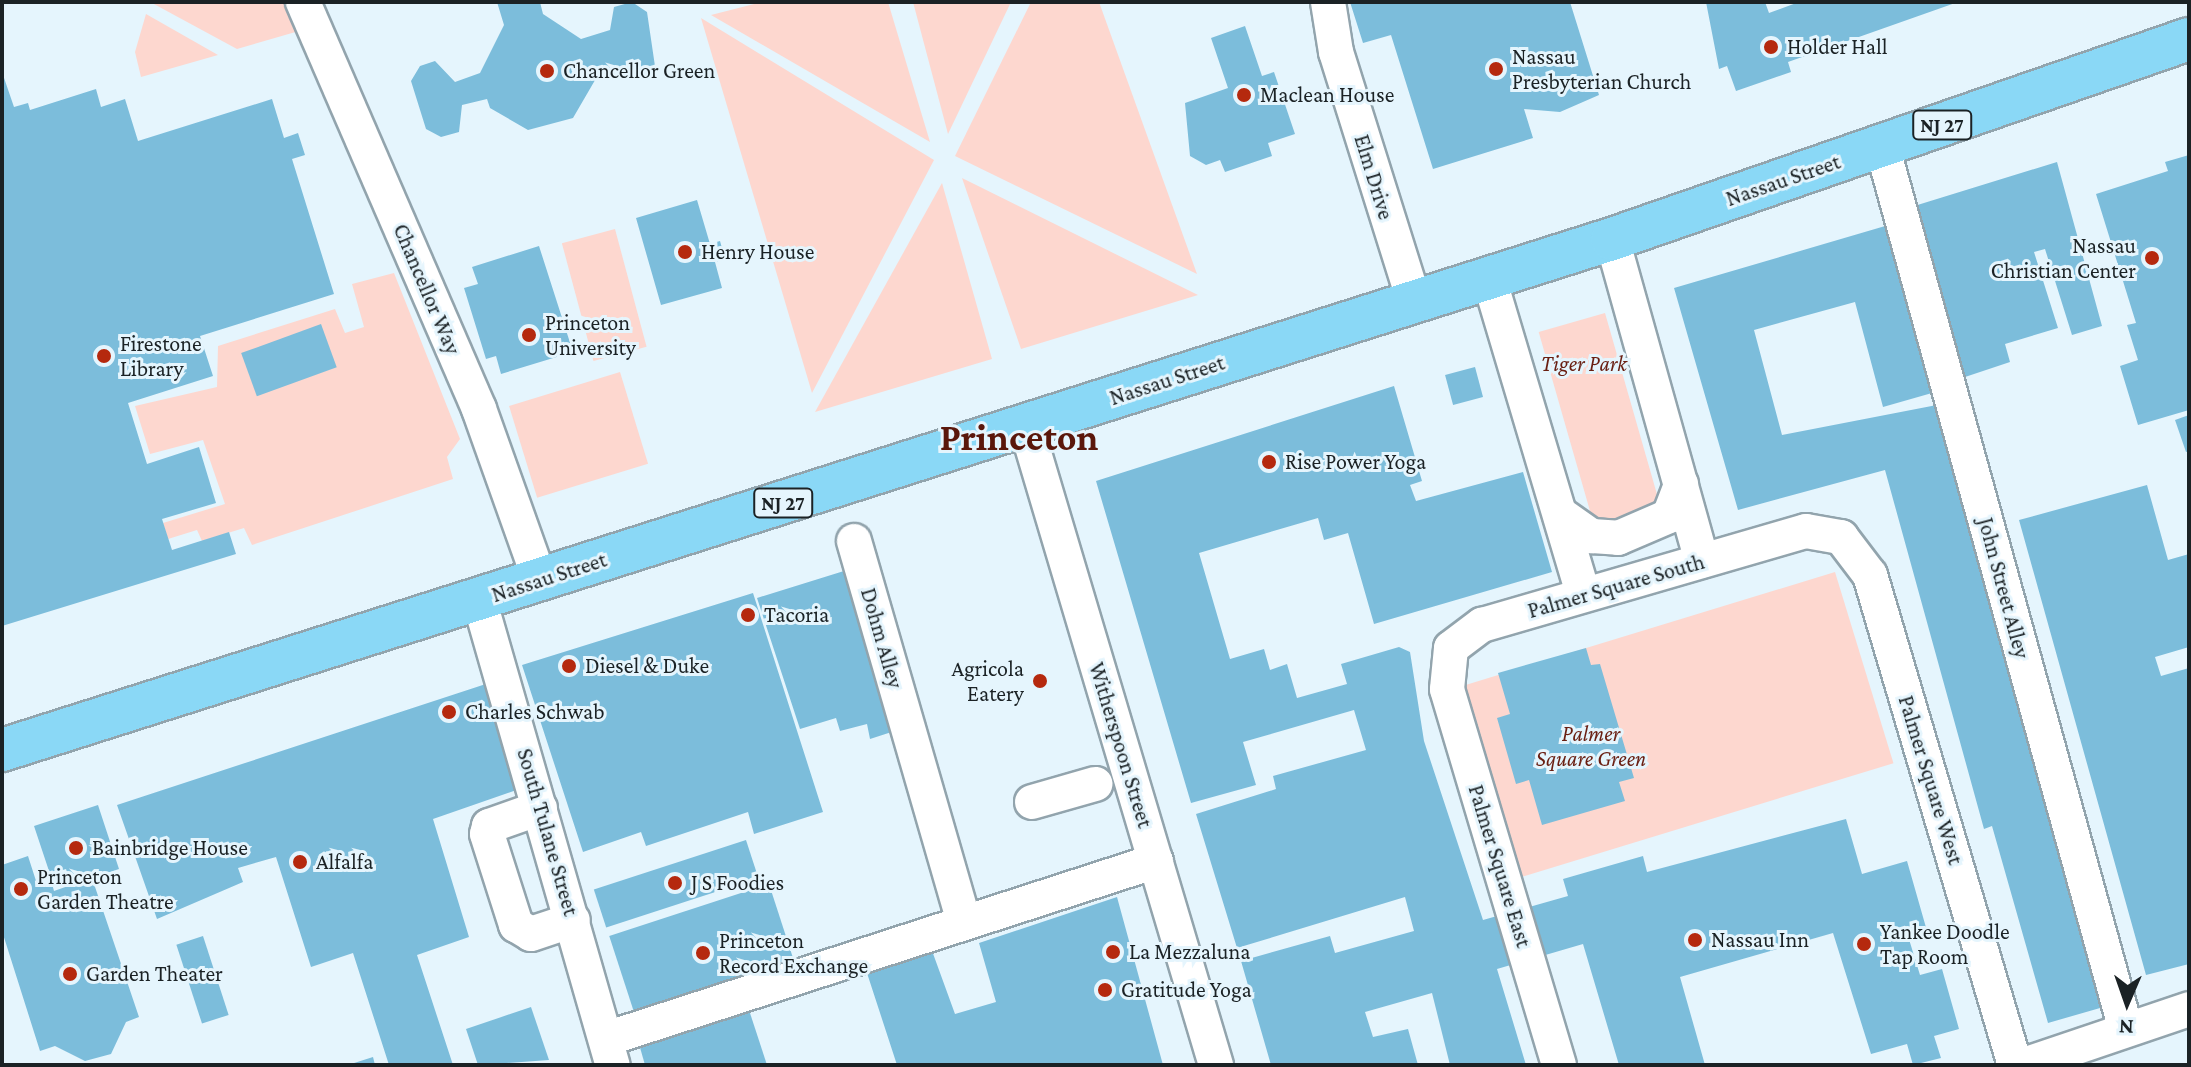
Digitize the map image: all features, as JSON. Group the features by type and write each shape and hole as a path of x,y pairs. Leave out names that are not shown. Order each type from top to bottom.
{"main road":[{"name":"Nassau Street","path":"2,750 1612,239 2189,39"}],"street":[{"name":"Chancellor Way","path":"303,2 479,409 540,580"},
{"name":"Elm Drive","path":"1304,2 1336,52"},
{"name":"Elm Drive","path":"1328,2 1336,52 1414,301"},
{"name":"John Street Alley","path":"1882,146 2126,1030"},
{"path":"1612,239 1702,561"},
{"path":"1489,278 1583,593"},
{"name":"Witherspoon Street","path":"1026,426 1216,1065"},
{"path":"1560,514 1592,536 1618,538 1669,516 1681,484"},
{"name":"Palmer Square South","path":"1445,666 1451,648 1471,630 1583,593 1806,531"},
{"name":"Palmer Square West","path":"1806,531 1841,537 1870,575 2015,1065"},
{"name":"Dohm Alley","path":"854,541 964,922"},
{"name":"South Tulane Street","path":"479,599 610,1052"},
{"name":"Palmer Square East","path":"1445,666 1559,1065"},
{"path":"1032,802 1095,784"},
{"path":"540,808 489,826 487,834 516,925 531,934 573,920"},
{"path":"610,1052 964,922 1156,861"},
{"path":"2024,1065 2189,1009"}],"green space":[{"path":"288,2 299,31 237,49 152,3"},
{"path":"762,2 888,2 930,142 711,15"},
{"path":"913,2 1011,2 948,134"},
{"path":"1031,2 1099,2 1197,274 955,156"},
{"path":"146,14 218,55 141,77 135,52"},
{"path":"701,18 934,160 812,393"},
{"path":"962,178 1198,295 1021,349"},
{"path":"942,183 992,359 815,412"},
{"path":"615,229 647,347 593,361 562,243"},
{"path":"394,273 460,439 447,457 453,479 252,545 244,528 202,541 197,530 168,539 163,523 225,504 203,440 150,454 135,406 217,387 218,346 335,309 345,333 364,327 352,284","holes":["242,353 336,367 257,395"]},
{"name":"Tiger Park","path":"1605,313 1662,510 1595,529 1539,332"},
{"path":"620,372 648,464 537,498 509,406"},
{"name":"Palmer Square Green","path":"1835,572 1893,763 1522,877 1464,685"}],"building":[{"name":"Chancellor Green","path":"497,2 540,2 543,14 581,39 610,30 614,7 632,2 647,12 656,73 635,79 622,69 598,75 573,118 528,130 490,108 487,99 462,105 459,132 441,137 426,129 411,81 420,66 435,61 455,82 480,73 504,25"},
{"name":"Nassau Presbyterian Church","path":"1350,2 1570,2 1599,95 1560,112 1524,109 1533,138 1433,169 1391,35 1363,43"},
{"name":"Holder Hall","path":"1706,2 1765,2 1769,13 1799,2 1958,2 1788,62 1791,72 1736,91 1727,66 1719,69"},
{"name":"Maclean House","path":"1245,26 1262,76 1274,72 1295,134 1268,143 1272,156 1225,172 1220,160 1206,165 1190,156 1185,103 1228,88 1211,38"},
{"name":"Firestone Library","path":"2,72 14,107 28,103 30,110 96,89 101,107 125,99 138,141 272,99 284,138 298,133 305,155 292,159 334,294 200,336 213,376 128,403 147,464 199,447 216,503 162,519 172,550 229,532 236,554 2,626"},
{"name":"Nassau Christian Center","path":"2189,155 2189,410 2138,425 2120,366 2138,360 2127,325 2136,323 2096,194 2168,171 2165,162"},
{"path":"2057,162 2102,326 2072,335 2045,249 2034,252 2058,328 2005,344 2010,362 1965,377 1911,207"},
{"name":"Henry House","path":"697,200 710,244 720,241 725,259 715,262 722,288 661,305 636,218"},
{"path":"1892,224 1939,391 1883,407 1855,302 1754,330 1782,435 1942,404 2107,1006 2048,1023 1992,826 1984,829 1885,470 1738,510 1674,288"},
{"path":"539,246 573,352 501,374 496,356 486,359 464,288 478,284 472,267"},
{"path":"321,324 337,367 257,396 241,353"},
{"path":"1475,367 1483,397 1453,405 1445,375"},
{"path":"1394,386 1422,481 1410,485 1416,501 1523,472 1552,572 1374,624 1348,533 1324,540 1318,518 1199,553 1230,659 1264,649 1270,670 1287,664 1297,698 1347,684 1341,664 1399,647 1410,652 1424,741 1483,920 1568,896 1563,879 1643,856 1647,872 1846,819 1862,874 1907,861 1927,931 1908,936 1920,975 1942,969 1959,1029 1934,1036 1941,1058 1913,1065 1907,1044 1871,1054 1833,933 1680,977 1705,1065 1619,1065 1583,944 1497,969 1526,1065 1450,1065 1432,993 1365,1012 1373,1037 1408,1029 1418,1065 1271,1065 1241,961 1330,936 1335,953 1414,931 1405,897 1237,948 1196,814 1276,789 1273,776 1366,750 1354,710 1243,742 1256,785 1191,803 1096,481"},
{"path":"2189,415 2189,451 2186,452 2175,420"},
{"path":"2147,485 2168,560 2189,554 2189,647 2155,657 2161,676 2189,668 2189,964 2146,975 2019,520"},
{"path":"860,566 904,728 870,739 867,724 840,731 836,718 800,729 757,598"},
{"path":"753,593 823,812 754,834 748,812 646,846 641,832 583,852 522,665"},
{"path":"1586,648 1591,665 1600,664 1634,778 1619,782 1625,801 1542,825 1529,780 1516,784 1497,718 1510,714 1498,673"},
{"path":"495,681 525,787 433,819 469,937 417,955 453,1065 389,1065 353,953 311,967 276,857 238,868 243,882 157,919 117,805"},
{"name":"Garden Theater","path":"98,805 119,869 92,878 139,1017 126,1022 111,1054 85,1061 55,1046 40,1051 2,931 2,865 28,856 37,884 51,880 54,891 71,885 66,869 50,874 34,826"},
{"name":"J S Foodies","path":"746,840 758,878 606,927 594,889"},
{"name":"Princeton Record Exchange","path":"769,884 797,969 637,1021 609,936"},
{"path":"1117,897 1163,1065 897,1065 866,970 931,948 955,1014 996,1002 979,943"},
{"path":"203,936 229,1015 202,1024 176,945"},
{"path":"531,1007 549,1060 478,1065 466,1029"},
{"path":"749,1010 767,1065 645,1065 639,1044"},
{"path":"373,1057 375,1065 351,1065 351,1064"}],"place":[{"name":"Holder Hall","path":"1771,47"},
{"name":"Nassau Presbyterian Church","path":"1496,69"},
{"name":"Chancellor Green","path":"547,71"},
{"name":"Maclean House","path":"1244,95"},
{"name":"Henry House","path":"685,252"},
{"name":"Nassau Christian Center","path":"2152,258"},
{"name":"Princeton University","path":"529,335"},
{"name":"Firestone Library","path":"104,356"},
{"name":"Rise Power Yoga","path":"1269,462"},
{"name":"Tacoria","path":"748,615"},
{"name":"Diesel & Duke","path":"569,666"},
{"name":"Agricola Eatery","path":"1040,681"},
{"name":"Charles Schwab","path":"449,712"},
{"name":"Bainbridge House","path":"76,848"},
{"name":"Alfalfa","path":"300,862"},
{"name":"J S Foodies","path":"675,883"},
{"name":"Princeton Garden Theatre","path":"21,889"},
{"name":"Nassau Inn","path":"1695,940"},
{"name":"Yankee Doodle Tap Room","path":"1864,944"},
{"name":"La Mezzaluna","path":"1113,952"},
{"name":"Princeton Record Exchange","path":"703,953"},
{"name":"Garden Theater","path":"70,974"},
{"name":"Gratitude Yoga","path":"1105,990"}],"district":[{"name":"Princeton","path":"1019,438"}]}
